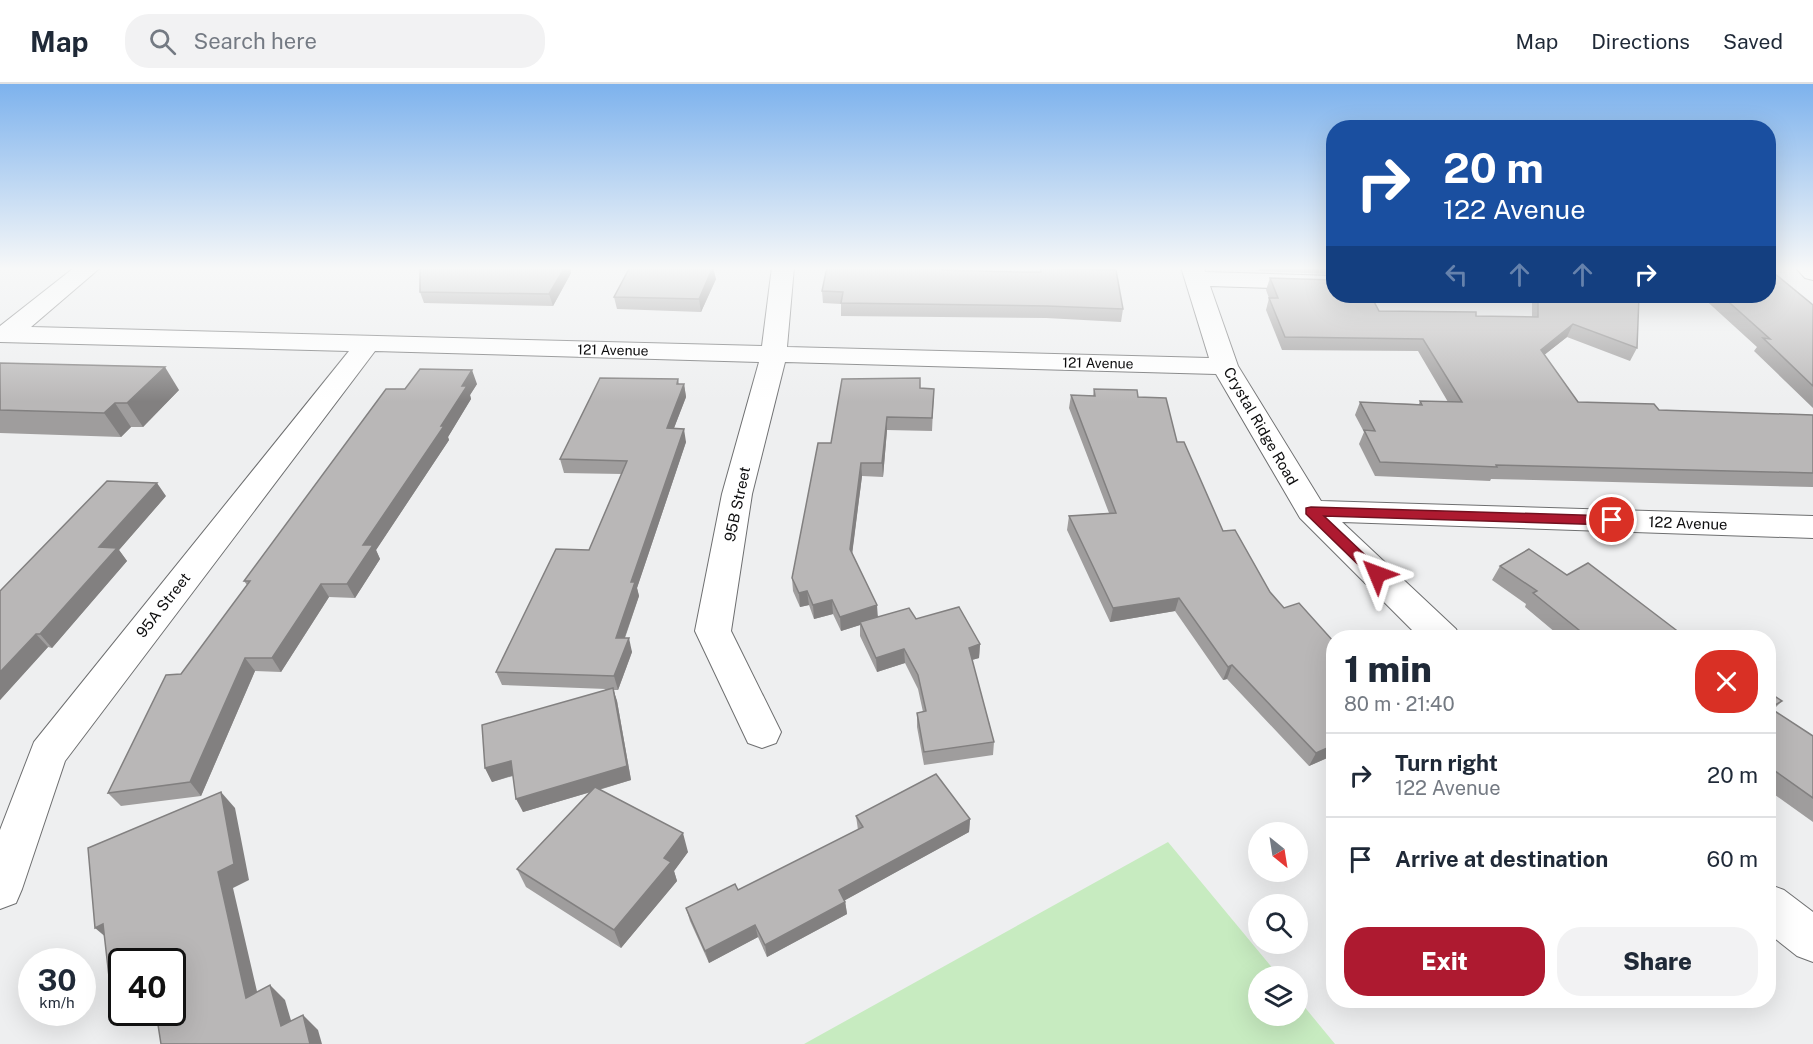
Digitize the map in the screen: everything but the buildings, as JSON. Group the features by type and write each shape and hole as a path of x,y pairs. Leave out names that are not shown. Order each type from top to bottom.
{"street":[{"path":"4,334 32,312"},
{"name":"95B Street","path":"762,732 712,631 737,494 774,353 778,312"},
{"name":"Crystal Ridge Road","path":"1208,312 1225,366 1311,511 1435,630"},
{"name":"121 Avenue","path":"4,334 1225,366"},
{"name":"95A Street","path":"0,889 48,754 368,344"},
{"name":"122 Avenue","path":"1311,511 1813,527"},
{"path":"1776,911 1813,940"}],"green space":[{"path":"1168,842 1248,939 1248,954 1261,954 1271,966 1248,966 1248,1026 1308,1026 1308,1011 1335,1044 804,1044"}],"route":[{"path":"1377,574 1311,511 1612,520"}]}
